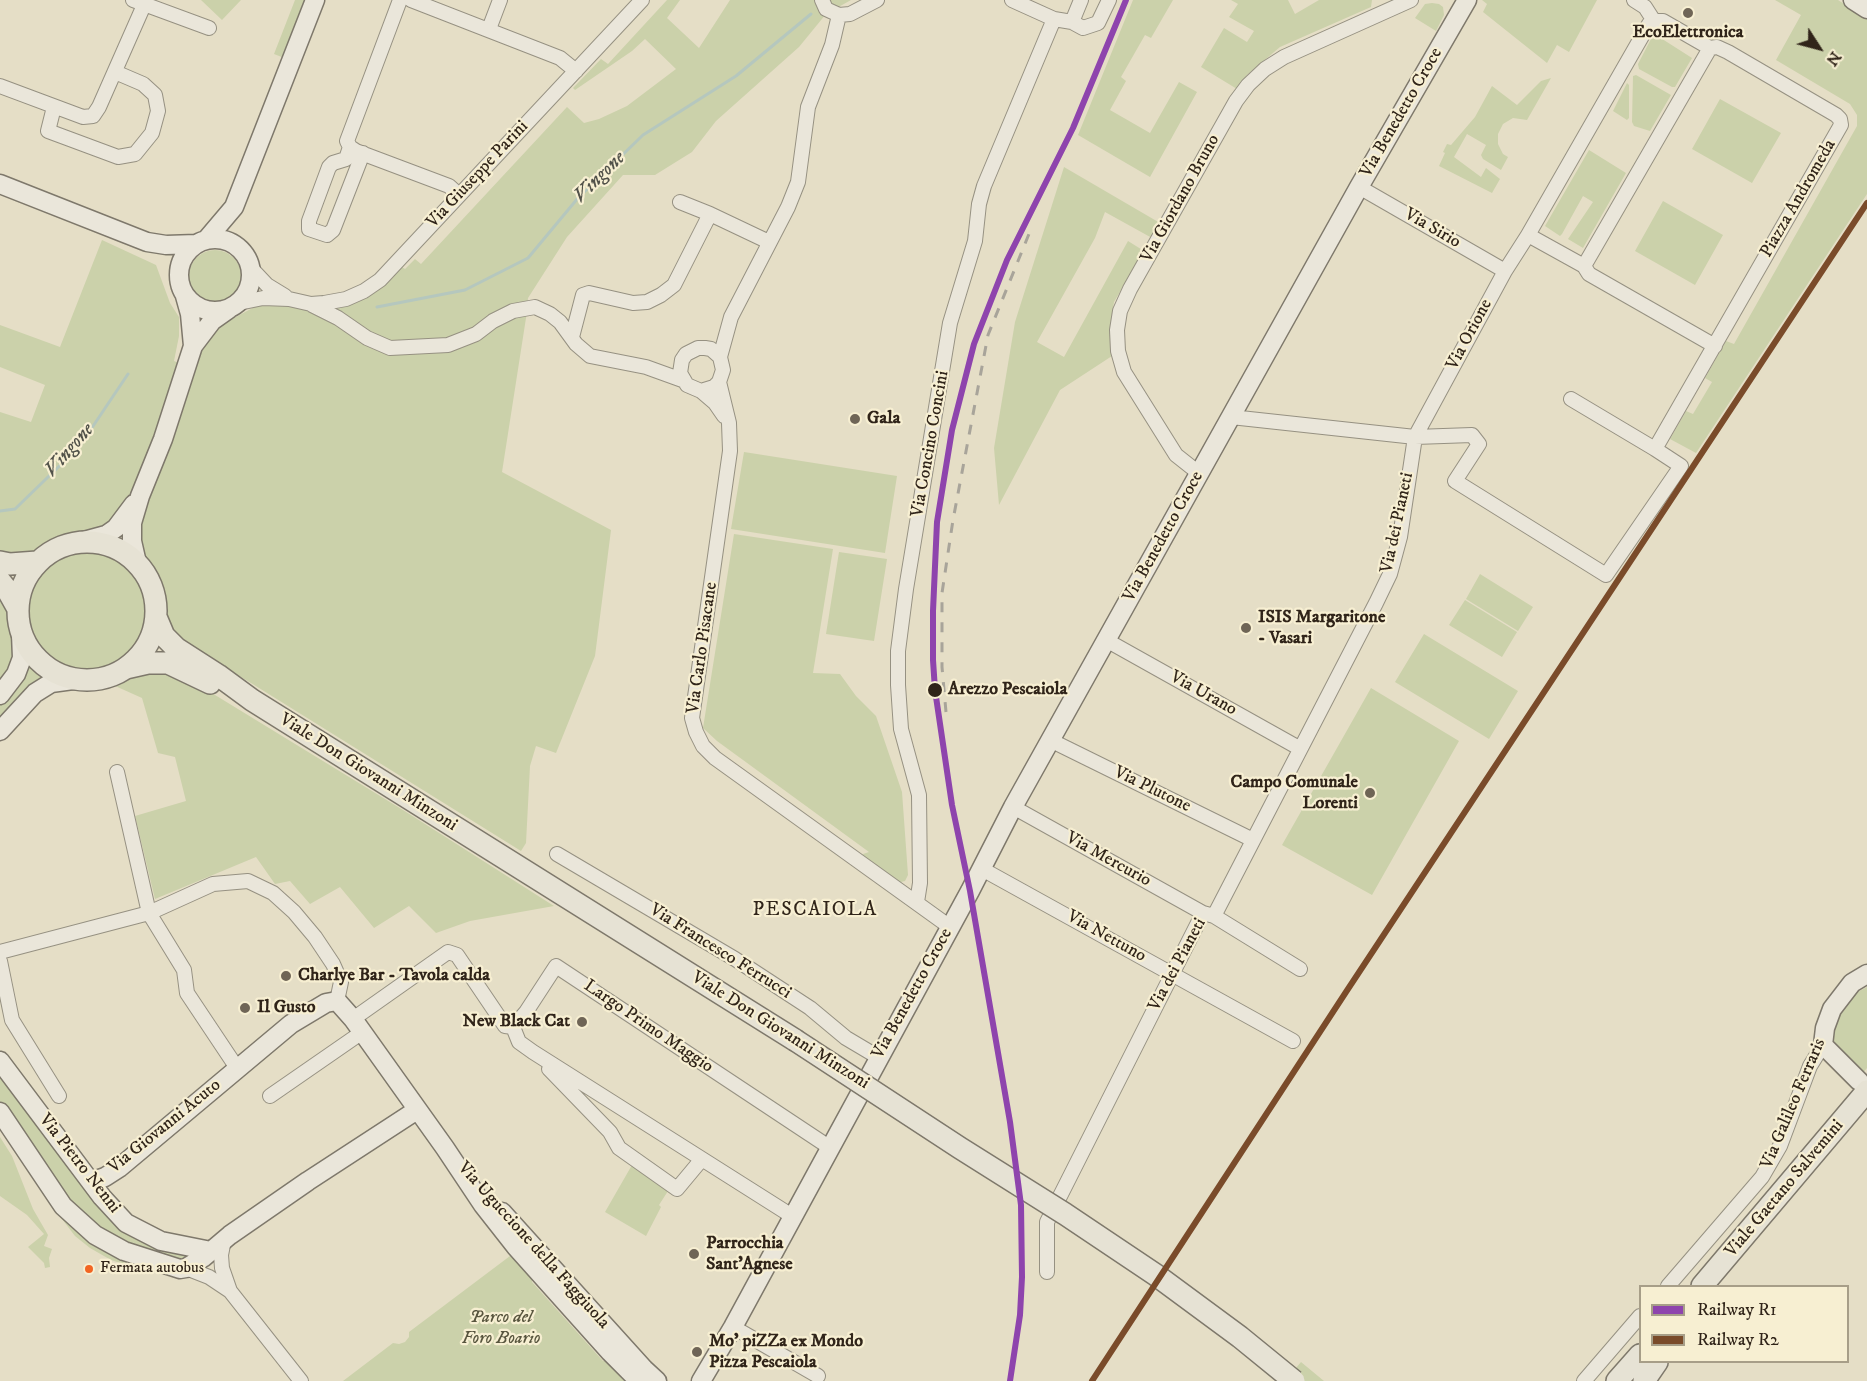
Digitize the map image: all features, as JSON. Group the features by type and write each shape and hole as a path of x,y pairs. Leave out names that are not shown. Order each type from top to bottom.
{"main road":[{"path":"0,581 17,607 21,634 33,655 51,670 73,680 106,677 126,668 141,654 151,636 156,617 155,597 149,579 137,562 122,550 104,543 84,541 59,547 37,562 23,583 17,607"},
{"path":"0,562 10,564 37,562"},
{"name":"Viale Don Giovanni Minzoni","path":"156,617 164,636 176,648 252,700 795,1040 1065,1214 1156,1275 1240,1337 1294,1381"},
{"name":"Viale Don Giovanni Minzoni","path":"126,668 148,663 168,663 252,700"},
{"path":"1770,1227 1864,1088"},
{"name":"Viale Gaetano Salvemini","path":"1704,1285 1864,1088"},
{"path":"1720,1285 1867,1114"},
{"path":"1617,1381 1639,1357"},
{"path":"1644,1381 1656,1363"}],"street":[{"path":"193,346 190,314 178,275 181,262 187,252 201,242 234,207 315,0"},
{"path":"353,147 346,159 333,163 329,167 309,221 309,229 327,235 333,230 353,147 400,0"},
{"path":"411,0 560,58 576,71"},
{"path":"489,29 500,0"},
{"name":"Via Giuseppe Parini","path":"234,306 263,298 289,299 311,304 346,299 380,280 642,0"},
{"path":"822,0 826,9 839,15 850,14 877,0"},
{"path":"1012,0 1054,19 1072,22 1083,28 1098,23 1109,0"},
{"path":"1072,22 1081,0"},
{"name":"Via Giordano Bruno","path":"1200,474 1176,455 1124,372 1118,351 1117,330 1120,310 1230,111 1248,85 1265,69 1284,57 1383,5 1411,0"},
{"name":"Piazza Andromeda","path":"1634,0 1645,7 1654,21 1663,21 1710,48 1717,47 1836,115 1840,120 1840,125 1654,449"},
{"path":"1853,0 1867,9"},
{"name":"Via Benedetto Croce","path":"701,1381 733,1327 1050,740 1464,1"},
{"path":"0,86 83,117 93,116 115,72 139,2 208,28"},
{"path":"701,391 719,382 723,370 720,357 731,317 788,207 798,182 808,107 831,45 839,15"},
{"name":"Via Concino Concini","path":"917,902 920,883 919,795 901,729 898,685 898,651 906,589 950,323 975,242 979,204 984,186 1054,19"},
{"path":"1654,21 1649,24 1528,235 1584,266 1589,274 1715,346"},
{"path":"1584,266 1710,48"},
{"path":"54,107 48,131 118,157 135,154 152,133 158,111 155,95 143,84 115,72"},
{"path":"353,147 449,186 459,195"},
{"path":"0,184 147,242 166,245 219,239 230,242 248,259 251,268 251,282 247,293 234,306 212,321 193,346 163,439 140,496 132,523 132,541 137,562"},
{"name":"Via Sirio","path":"1359,187 1505,270"},
{"path":"680,202 769,242"},
{"path":"234,207 236,235 240,249"},
{"path":"572,338 584,295 589,293 633,303 647,302 674,285 710,214"},
{"name":"Via Orione","path":"1415,437 1505,270 1528,235"},
{"path":"147,242 178,275"},
{"name":"Via Giuseppe Parini","path":"251,268 267,285 289,299"},
{"path":"184,296 204,310 216,312 234,306"},
{"path":"346,299 356,330"},
{"path":"311,304 367,338 390,348 448,345 476,334 493,321 513,311 534,307 550,314 560,322 582,351 590,356 646,367 682,380 687,386 701,391 715,403 729,423"},
{"path":"705,348 731,317"},
{"path":"682,380 680,366 691,350 711,349 720,357"},
{"path":"646,367 682,360"},
{"name":"Via Carlo Pisacane","path":"719,382 729,423 730,451 692,718 696,732 703,746 715,758 950,927"},
{"path":"1231,417 1415,437 1472,435 1479,444 1455,481 1606,575 1681,466 1571,399"},
{"name":"Via dei Pianeti","path":"1047,1272 1047,1222 1172,973 1253,840 1390,574 1400,537 1415,437"},
{"path":"84,541 106,535 116,528 140,496"},
{"path":"0,694 16,674 22,658 21,634"},
{"name":"Via Urano","path":"1106,639 1299,748"},
{"path":"0,731 35,693 51,683 73,680"},
{"name":"Via Plutone","path":"1050,740 1253,840"},
{"name":"Via Giovanni Acuto","path":"117,772 149,913 184,970 187,993 237,1068"},
{"name":"Via Mercurio","path":"1013,807 1208,914 1300,969"},
{"name":"Via Francesco Ferrucci","path":"557,854 735,959 810,1008 846,1038 879,1057"},
{"name":"Via Nettuno","path":"982,869 1293,1041"},
{"path":"0,952 149,913 213,884 248,881 273,893 294,912 315,937 333,964 341,982 337,1002 417,1110 328,1168 186,1268"},
{"path":"270,1096 448,951 457,955 505,1026 513,1027 519,1042 792,1216"},
{"path":"0,961 12,1020 59,1096"},
{"name":"Largo Primo Maggio","path":"513,1027 526,1012 556,966 830,1147"},
{"name":"Via Galileo Ferraris","path":"1670,1285 1762,1178 1780,1146 1810,1066 1823,1046 1825,1028 1832,1009 1852,983 1867,974"},
{"name":"Via Giovanni Acuto","path":"91,1182 105,1177 118,1168 237,1068 311,1010 326,1003 337,1002"},
{"path":"1823,1046 1864,1088"},
{"path":"532,1052 610,1131 619,1148 677,1189 702,1159"},
{"name":"Via Pietro Nenni","path":"0,1061 91,1182 126,1223 161,1241 218,1245"},
{"name":"Via Uguccione della Faggiuola","path":"417,1110 483,1205 516,1247 639,1381"},
{"name":"Via Pietro Nenni","path":"0,1112 63,1206 95,1235 124,1251 180,1269 186,1268"},
{"name":"Via Uguccione della Faggiuola","path":"445,1148 657,1381"},
{"path":"218,1245 222,1268 230,1291"},
{"path":"186,1268 209,1277 230,1291 301,1381"},
{"path":"1584,1381 1639,1318"},
{"path":"733,1327 818,1376"}],"green space":[{"path":"201,0 241,0 222,20"},
{"path":"295,0 315,0 292,61 274,54"},
{"path":"667,0 680,0 667,18 699,48 730,0 851,0 826,14 799,47 716,121 692,152 655,175 623,175 567,237 528,298 502,472 611,530 595,656 556,753 536,746 530,766 526,843 521,851 174,637 167,618 165,596 158,574 141,551 137,524 170,449 203,340 218,324 260,304 280,304 305,310 318,309 386,283 402,267 405,269 415,259 421,264 567,107 584,123 599,119 627,106 676,69 645,39 632,51 575,90 573,88 601,59 608,64"},
{"path":"1133,0 1173,0 1151,38 1145,35 1121,77 1126,81 1110,110 1150,133 1179,82 1197,92 1150,177 1078,135"},
{"path":"1231,0 1288,0 1295,14 1319,0 1372,0 1371,7 1280,47 1247,75 1237,89 1201,67 1224,28 1247,42 1254,31 1229,17 1238,4"},
{"path":"1482,0 1597,0 1569,52 1557,45 1547,63 1483,12 1487,4"},
{"path":"1775,0 1838,0 1867,19 1867,194 1696,453 1670,439 1686,411 1693,414 1712,382 1705,378 1726,341 1734,344 1857,126 1857,115 1850,104 1776,60 1801,15"},
{"path":"1432,3 1443,7 1444,15 1436,31 1415,18 1425,4"},
{"path":"1656,35 1692,58 1675,87 1639,69 1638,64 1652,37"},
{"path":"1636,75 1671,95 1650,131 1634,126 1632,122 1633,76"},
{"path":"1551,78 1527,120 1513,118 1503,124 1498,134 1498,144 1503,154 1508,157 1501,170 1483,159 1481,155 1486,145 1467,134 1454,157 1481,177 1486,168 1500,179 1492,193 1439,166 1447,144 1451,145 1475,117 1492,86 1517,105 1541,81"},
{"path":"1627,83 1629,85 1629,118 1627,120 1613,111"},
{"path":"1720,99 1781,133 1752,183 1692,149"},
{"path":"1589,150 1626,173 1583,248 1568,239 1593,202 1583,196 1560,236 1545,226"},
{"path":"1064,167 1160,223 1152,238 1105,212 1095,238 1037,342 1064,357 1128,241 1144,251 1114,302 1110,327 1112,356 1060,390 999,505 994,448 1015,322"},
{"path":"1663,201 1723,235 1695,285 1635,251"},
{"path":"102,240 156,265 170,303 179,317 179,336 174,361 179,363 153,444 134,490 117,520 94,532 57,537 27,556 0,554 0,412 31,422 45,385 0,367 0,325 60,347"},
{"path":"210,250 220,250 234,257 241,276 234,295 220,302 210,302 200,298 193,291 189,281 189,271 193,261 200,254"},
{"path":"744,452 897,476 885,553 731,529"},
{"path":"734,534 833,549 813,673 840,674 856,696 876,716 902,792 908,875 905,881 897,883 864,859 863,854 869,852 717,741 703,728"},
{"path":"88,550 111,554 131,567 144,587 148,610 144,633 131,653 111,666 88,670 65,666 45,653 32,633 28,610 32,587 45,567 65,554"},
{"path":"839,552 887,559 874,641 826,634"},
{"path":"1480,574 1533,607 1518,631 1466,599"},
{"path":"0,593 9,609 16,660 0,685"},
{"path":"1465,600 1517,632 1502,657 1449,625"},
{"path":"1424,634 1518,691 1489,739 1395,682"},
{"path":"28,659 48,678 0,722 0,704 12,692"},
{"path":"157,669 184,676 403,810 554,906 470,921 436,933 409,906 374,928 340,887 310,904 290,881 275,884 256,857 155,899 135,816 186,801 175,757 158,753 142,698 113,685 137,674"},
{"name":"Campo Comunale Lorenti","path":"1371,688 1459,741 1372,895 1282,845"},
{"path":"1867,987 1867,1068 1862,1074 1838,1051 1834,1041 1834,1021 1848,997"},
{"path":"0,1068 113,1217 200,1249 180,1263 155,1255 151,1270 111,1260 75,1236 52,1206 37,1156 0,1103"},
{"path":"0,1137 12,1156 33,1209 48,1235 44,1246 52,1249 49,1258 50,1267 45,1268 44,1263 28,1247 44,1234 27,1215 0,1196"},
{"path":"632,1165 668,1191 659,1205 661,1207 646,1236 605,1212"},
{"name":"Parco del Foro Boario","path":"514,1253 532,1274 532,1282 603,1361 608,1360 627,1381 343,1381 393,1343 405,1342 409,1337 409,1332"},
{"path":"1301,1362 1324,1381 1285,1381"}],"waterway":[{"name":"Vingone","path":"377,307 465,290 528,258 578,198 643,135 736,76 811,14"},
{"name":"Vingone","path":"0,511 15,509 79,447 128,374"}],"railway":[{"path":"1010,1381 1020,1315 1021,1205 1010,1122 970,891 952,805 935,690 933,611 937,522 952,430 974,344 1007,260 1073,128 1126,0"},
{"path":"946,712 942,667 942,593 953,520 988,335 1031,229"}],"rail line":[{"name":"R1","path":"1010,1381 1020,1315 1021,1205 1010,1122 970,891 952,805 935,690 933,611 937,522 952,430 974,344 1007,260 1073,128 1126,0"},
{"name":"R2","path":"1092,1381 1867,203"}],"place":[{"name":"EcoElettronica","path":"1688,13"},
{"name":"Gala","path":"855,419"},
{"name":"ISIS Margaritone - Vasari","path":"1246,628"},
{"name":"Arezzo Pescaiola","path":"935,690"},
{"name":"Campo Comunale Lorenti","path":"1370,793"},
{"name":"Charlye Bar - Tavola calda","path":"286,976"},
{"name":"Il Gusto","path":"245,1008"},
{"name":"New Black Cat","path":"582,1022"},
{"name":"Parrocchia Sant'Agnese","path":"694,1254"},
{"name":"Fermata autobus","path":"89,1269"},
{"name":"Mo' piZZa ex Mondo Pizza Pescaiola","path":"697,1352"}],"district":[{"name":"PESCAIOLA","path":"815,911"}]}
